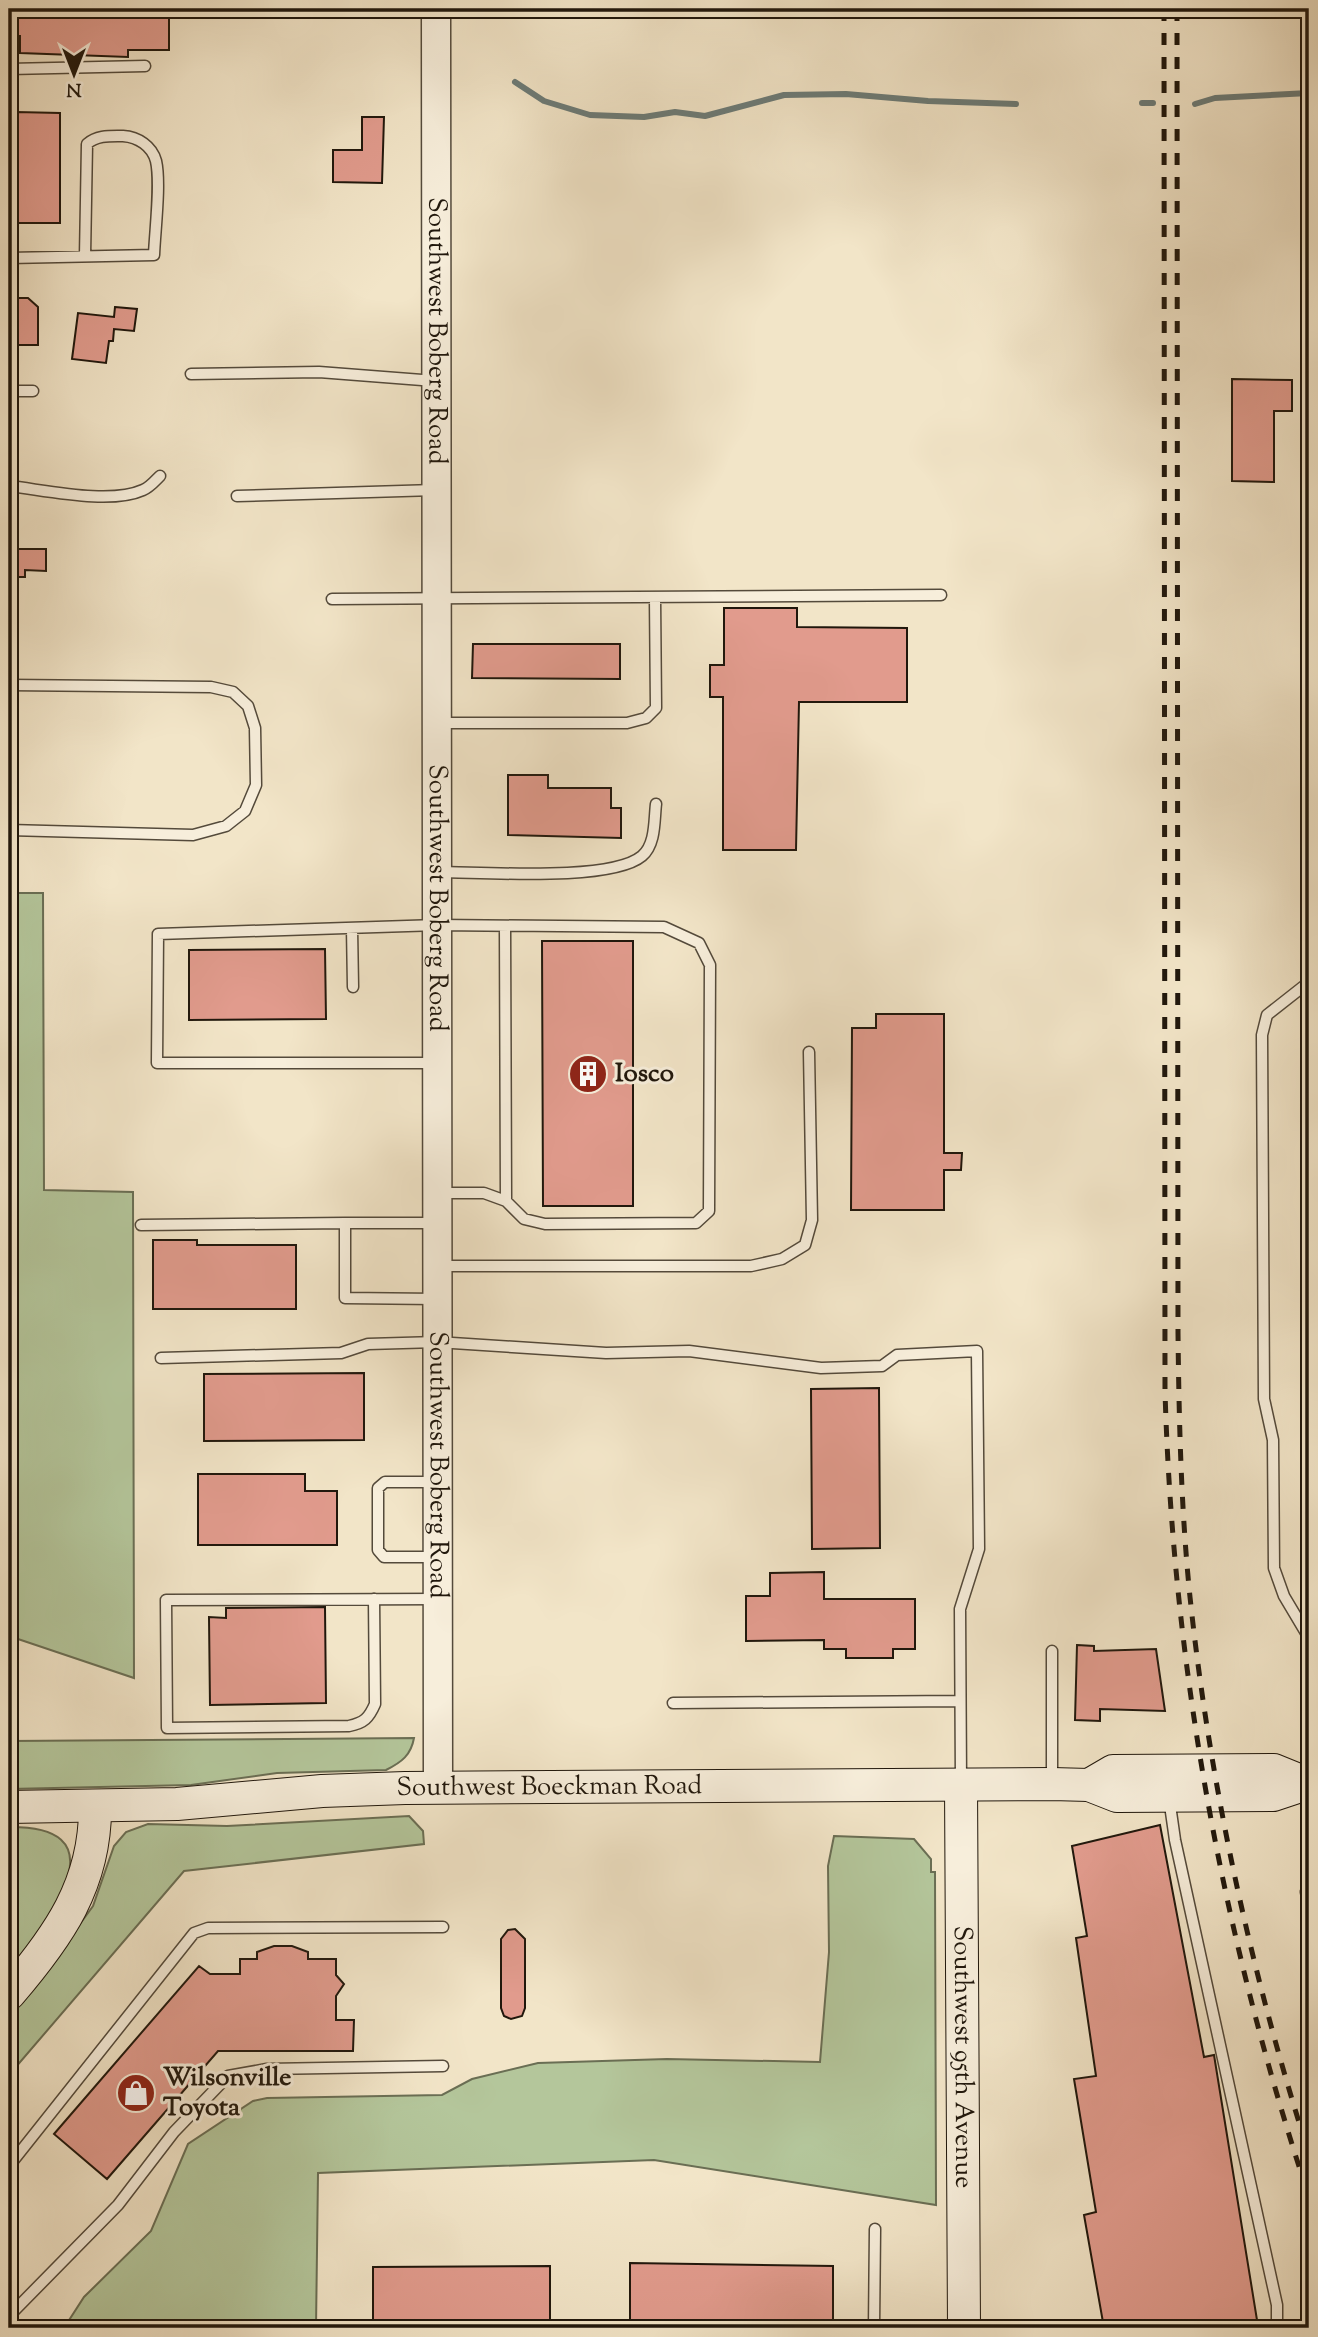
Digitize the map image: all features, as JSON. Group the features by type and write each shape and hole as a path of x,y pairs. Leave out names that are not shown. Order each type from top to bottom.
{"main road":[{"name":"Southwest Boeckman Road","path":"1089,1785 1113,1771 1274,1770 1308,1783"},
{"name":"Southwest Boeckman Road","path":"9,1807 177,1804 323,1791 438,1788 1052,1784 1089,1785 1117,1796 1273,1795 1308,1783"},
{"name":"Southwest 95th Avenue","path":"961,1784 964,2328"},
{"path":"9,1994 65,1919 81,1892 94,1844 95,1806"}],"street":[{"name":"Southwest Boberg Road","path":"436,9 438,1788"}],"lane":[{"path":"9,69 145,66"},
{"path":"9,258 154,255 156,162 141,141 131,137 107,136 94,138 87,144 85,256"},
{"path":"191,374 319,372 438,381"},
{"path":"9,391 33,391"},
{"path":"9,486 76,494 124,495 145,490 160,476"},
{"path":"237,496 438,490"},
{"path":"332,599 941,595"},
{"path":"438,723 627,723 646,718 656,708 655,598"},
{"path":"9,685 211,687 233,692 248,706 258,758 256,785 245,811 226,826 193,835 9,830"},
{"path":"438,872 587,872 627,863 643,855 652,842 656,804"},
{"path":"437,1193 484,1193 506,1200 524,1219 545,1224 696,1223 709,1212 710,965 699,943 664,927 438,925 158,934 157,1063 438,1063"},
{"path":"505,926 506,1200"},
{"path":"352,928 353,987"},
{"path":"1309,982 1267,1015 1262,1035 1260,1113 1264,1399 1273,1440 1274,1568 1284,1596 1309,1638"},
{"path":"437,1266 751,1266 782,1259 805,1245 812,1220 810,1052"},
{"path":"345,1223 345,1298 437,1298"},
{"path":"141,1225 437,1223"},
{"path":"161,1358 341,1353 368,1344 437,1342 606,1353 689,1351 821,1368 882,1366 897,1355 977,1351 979,1549 960,1609 961,1784"},
{"path":"437,1482 385,1482 378,1488 378,1550 384,1557 438,1558"},
{"path":"374,1599 374,1704 370,1716 361,1723 349,1726 167,1728 166,1600 374,1599 438,1599"},
{"path":"1052,1651 1052,1784"},
{"path":"673,1703 960,1701"},
{"path":"1169,1795 1175,1840 1277,2305 1277,2328"},
{"path":"1309,1889 1306,1892 1309,1907"},
{"path":"9,2166 194,1933 208,1928 443,1927"},
{"path":"9,2316 118,2205 174,2132 228,2076 267,2069 443,2066"},
{"path":"874,2328 875,2229"}],"green space":[{"path":"9,893 43,893 44,1190 133,1192 134,1678 9,1636"},
{"path":"414,1738 405,1757 386,1770 277,1773 191,1785 9,1789 9,1741"},
{"path":"409,1816 423,1831 424,1844 184,1871 9,2075 9,2015 23,2002 93,1906 114,1846 126,1832 148,1824 227,1826"},
{"path":"9,1827 45,1831 64,1843 70,1861 66,1882 55,1907 9,1974"},
{"path":"834,1836 914,1839 931,1859 931,1872 935,1872 936,2205 654,2160 318,2173 316,2328 64,2328 84,2297 151,2231 188,2144 253,2101 267,2098 442,2095 472,2079 538,2063 667,2059 820,2062 829,1952 828,1866"}],"building":[{"path":"9,9 128,9 128,18 169,18 169,50 128,50 128,57 20,53 20,36 9,36"},
{"path":"16,112 60,113 60,223 9,223 9,185 16,185"},
{"path":"362,117 384,117 382,183 333,182 333,150 362,150"},
{"path":"9,298 28,298 38,307 38,345 9,345"},
{"path":"115,307 137,309 134,331 114,329 113,341 109,341 106,363 72,359 78,313 114,317"},
{"path":"1232,379 1292,380 1292,411 1274,411 1274,482 1232,481"},
{"path":"11,549 46,549 46,571 25,570 25,577 9,577"},
{"path":"724,608 797,608 797,627 907,628 907,702 799,702 796,850 723,850 723,697 710,697 710,665 724,665"},
{"path":"473,644 620,644 620,679 472,678"},
{"path":"508,775 548,775 548,788 611,788 611,808 621,808 621,838 508,835"},
{"name":"Iosco","path":"542,941 633,941 633,1206 543,1206"},
{"path":"325,949 326,1019 189,1020 189,950"},
{"path":"876,1014 944,1014 944,1153 962,1153 961,1170 944,1170 944,1210 851,1210 852,1028 876,1028"},
{"path":"153,1240 197,1240 197,1245 296,1245 296,1309 153,1309"},
{"path":"364,1373 364,1440 204,1441 204,1374"},
{"path":"879,1388 880,1548 812,1549 811,1389"},
{"path":"198,1474 305,1474 305,1491 337,1491 337,1545 198,1545"},
{"path":"824,1572 824,1599 915,1599 915,1649 893,1649 893,1658 846,1658 846,1649 824,1649 824,1640 746,1641 746,1596 770,1596 770,1573"},
{"path":"325,1607 326,1703 210,1705 209,1617 226,1618 226,1608"},
{"path":"1077,1645 1094,1646 1094,1651 1156,1649 1165,1711 1100,1709 1100,1721 1075,1720"},
{"path":"1160,1825 1204,2057 1214,2055 1257,2320 1211,2328 1104,2328 1084,2215 1096,2212 1074,2079 1096,2076 1076,1938 1087,1936 1072,1846"},
{"path":"515,1929 525,1939 525,2008 522,2016 511,2019 504,2016 501,2008 501,1939 508,1930"},
{"name":"Wilsonville Toyota","path":"274,1946 292,1946 308,1952 308,1959 336,1959 336,1975 344,1984 336,1996 336,2020 354,2020 353,2051 218,2051 107,2179 54,2134 199,1966 210,1974 240,1974 240,1959 257,1959 257,1952"},
{"path":"630,2263 833,2266 833,2328 630,2328"},
{"path":"550,2266 550,2328 373,2328 373,2267"}],"waterway":[{"path":"515,82 544,101 590,115 644,117 675,112 705,116 784,95 846,94 928,101 1016,104"},
{"path":"1195,104 1215,98 1309,93"},
{"path":"1142,103 1153,103"}],"railway":[{"path":"1164,9 1165,1391 1170,1494 1191,1698 1207,1799 1227,1900 1251,1999 1309,2197"},
{"path":"1177,9 1178,1333 1184,1531 1198,1668 1221,1809 1251,1948 1309,2154"}],"place":[{"name":"Iosco","path":"588,1074"},
{"name":"Wilsonville Toyota","path":"136,2093"}]}
